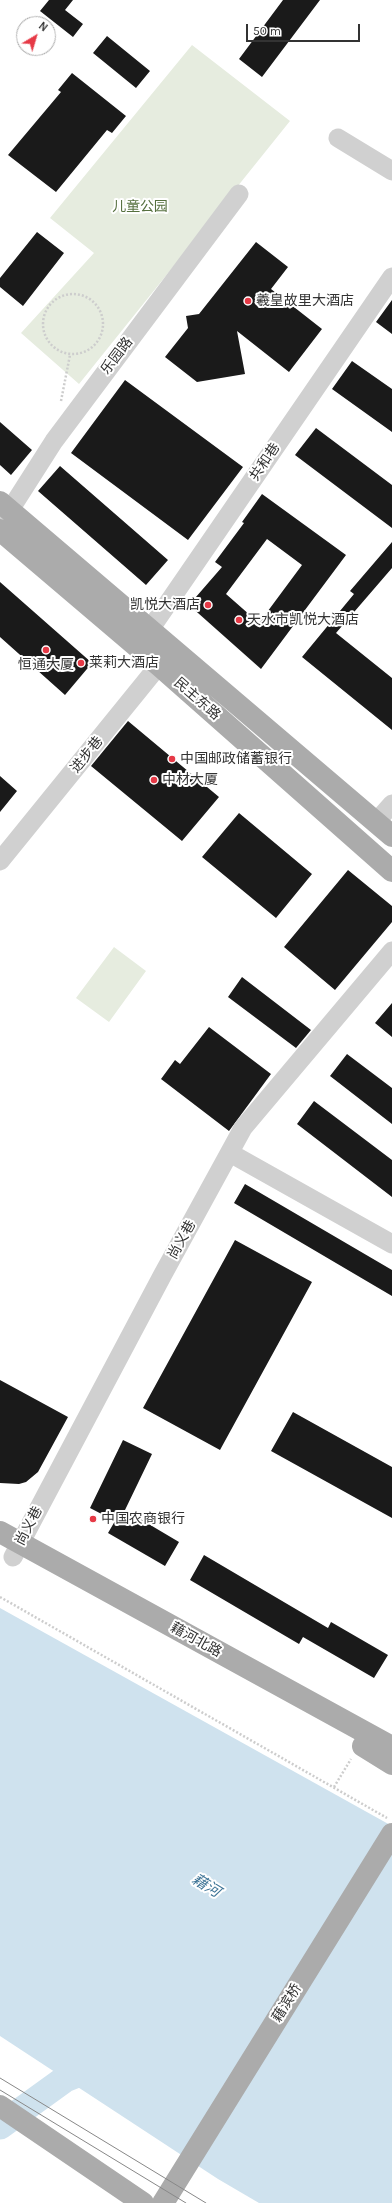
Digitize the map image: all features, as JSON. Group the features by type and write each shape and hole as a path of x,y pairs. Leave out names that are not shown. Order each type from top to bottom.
{"main road":[{"name":"民主东路","path":"3,511 150,630 384,829"},
{"name":"民主东路","path":"0,530 160,666 392,871"},
{"name":"藉河北路","path":"0,1532 11,1550 360,1744 392,1764"},
{"name":"藉河北路","path":"11,1550 392,1747"},
{"name":"藉滨桥","path":"163,2203 392,1834"},
{"path":"0,2106 143,2203"}],"street":[{"path":"338,138 392,171"},
{"name":"乐园路","path":"3,511 239,194"},
{"name":"共和巷","path":"138,647 392,277"},
{"name":"进步巷","path":"0,861 160,666 172,649"},
{"path":"384,829 392,804"},
{"name":"尚义巷","path":"11,1550 243,1128 392,950"},
{"path":"230,1153 392,1244"}],"path":[{"path":"76,294 87,298 96,305 102,316 103,328 100,339 92,348 82,354 70,355 58,351 49,344 44,333 42,321 46,310 54,301 64,295 76,294"},
{"path":"60,409 70,355"},
{"path":"0,1597 392,1821"},
{"path":"334,1787 360,1744"}],"green space":[{"name":"儿童公园","path":"192,45 290,121 79,384 21,333 94,253 50,218"},
{"path":"114,947 146,971 109,1022 76,998"}],"water":[{"name":"藉河","path":"0,1608 392,1826 392,2203 259,2203 218,2179 0,2036"}],"building":[{"path":"49,0 73,0 65,10 83,24 73,37 56,24 56,16 46,16 40,11"},
{"path":"283,0 320,0 262,77 239,59"},
{"path":"107,36 150,71 136,88 93,53"},
{"path":"72,73 126,116 112,133 107,130 56,192 8,155 61,92 58,90"},
{"path":"37,232 64,253 23,306 0,287 0,278"},
{"name":"羲皇故里大酒店","path":"256,242 288,267 271,289 322,329 289,372 237,331 245,374 197,382 165,357 188,328 186,316 199,314"},
{"path":"392,300 392,334 376,322"},
{"path":"352,361 392,389 392,432 332,389"},
{"path":"125,380 243,467 188,540 71,453"},
{"path":"0,422 32,450 11,475 0,465"},
{"path":"316,428 392,485 392,528 295,455"},
{"path":"60,466 168,560 146,585 38,491"},
{"path":"262,494 346,555 261,669 189,605 222,567 215,562 244,523 242,522","holes":["267,539 302,565 259,623 226,594"]},
{"path":"392,542 392,568 336,633 392,678 392,730 302,657 354,594 350,591"},
{"name":"恒通大厦","path":"0,582 92,663 65,695 0,637"},
{"name":"中材大厦","path":"128,721 219,797 182,841 91,766"},
{"path":"0,776 17,791 0,812"},
{"path":"239,813 312,874 276,918 202,857"},
{"path":"348,870 392,906 392,922 335,990 284,947"},
{"path":"242,977 311,1030 296,1048 228,997"},
{"path":"392,1003 392,1037 375,1023"},
{"path":"209,1027 271,1074 229,1131 161,1079 175,1060 180,1064"},
{"path":"347,1054 392,1088 392,1124 330,1076"},
{"path":"314,1101 392,1160 392,1197 297,1124"},
{"path":"245,1184 392,1270 392,1296 234,1203"},
{"path":"235,1240 312,1282 220,1450 143,1408"},
{"path":"0,1380 68,1417 38,1472 26,1482 19,1484 0,1483"},
{"path":"293,1412 392,1467 392,1518 271,1451"},
{"path":"123,1440 152,1454 125,1510 179,1542 165,1566 108,1533 115,1521 90,1508"},
{"path":"204,1555 328,1628 331,1622 388,1655 374,1678 303,1637 299,1644 190,1580"}],"waterway":[{"path":"0,2126 65,2079 100,2065"}],"tram line":[{"path":"0,2078 206,2203"},
{"path":"0,2090 186,2203"}],"place":[{"name":"羲皇故里大酒店","path":"248,301"},
{"name":"凯悦大酒店","path":"208,605"},
{"name":"天水市凯悦大酒店","path":"239,620"},
{"name":"恒通大厦","path":"46,650"},
{"name":"莱莉大酒店","path":"81,663"},
{"name":"中国邮政储蓄银行","path":"172,759"},
{"name":"中材大厦","path":"154,780"},
{"name":"中国农商银行","path":"93,1519"}]}
